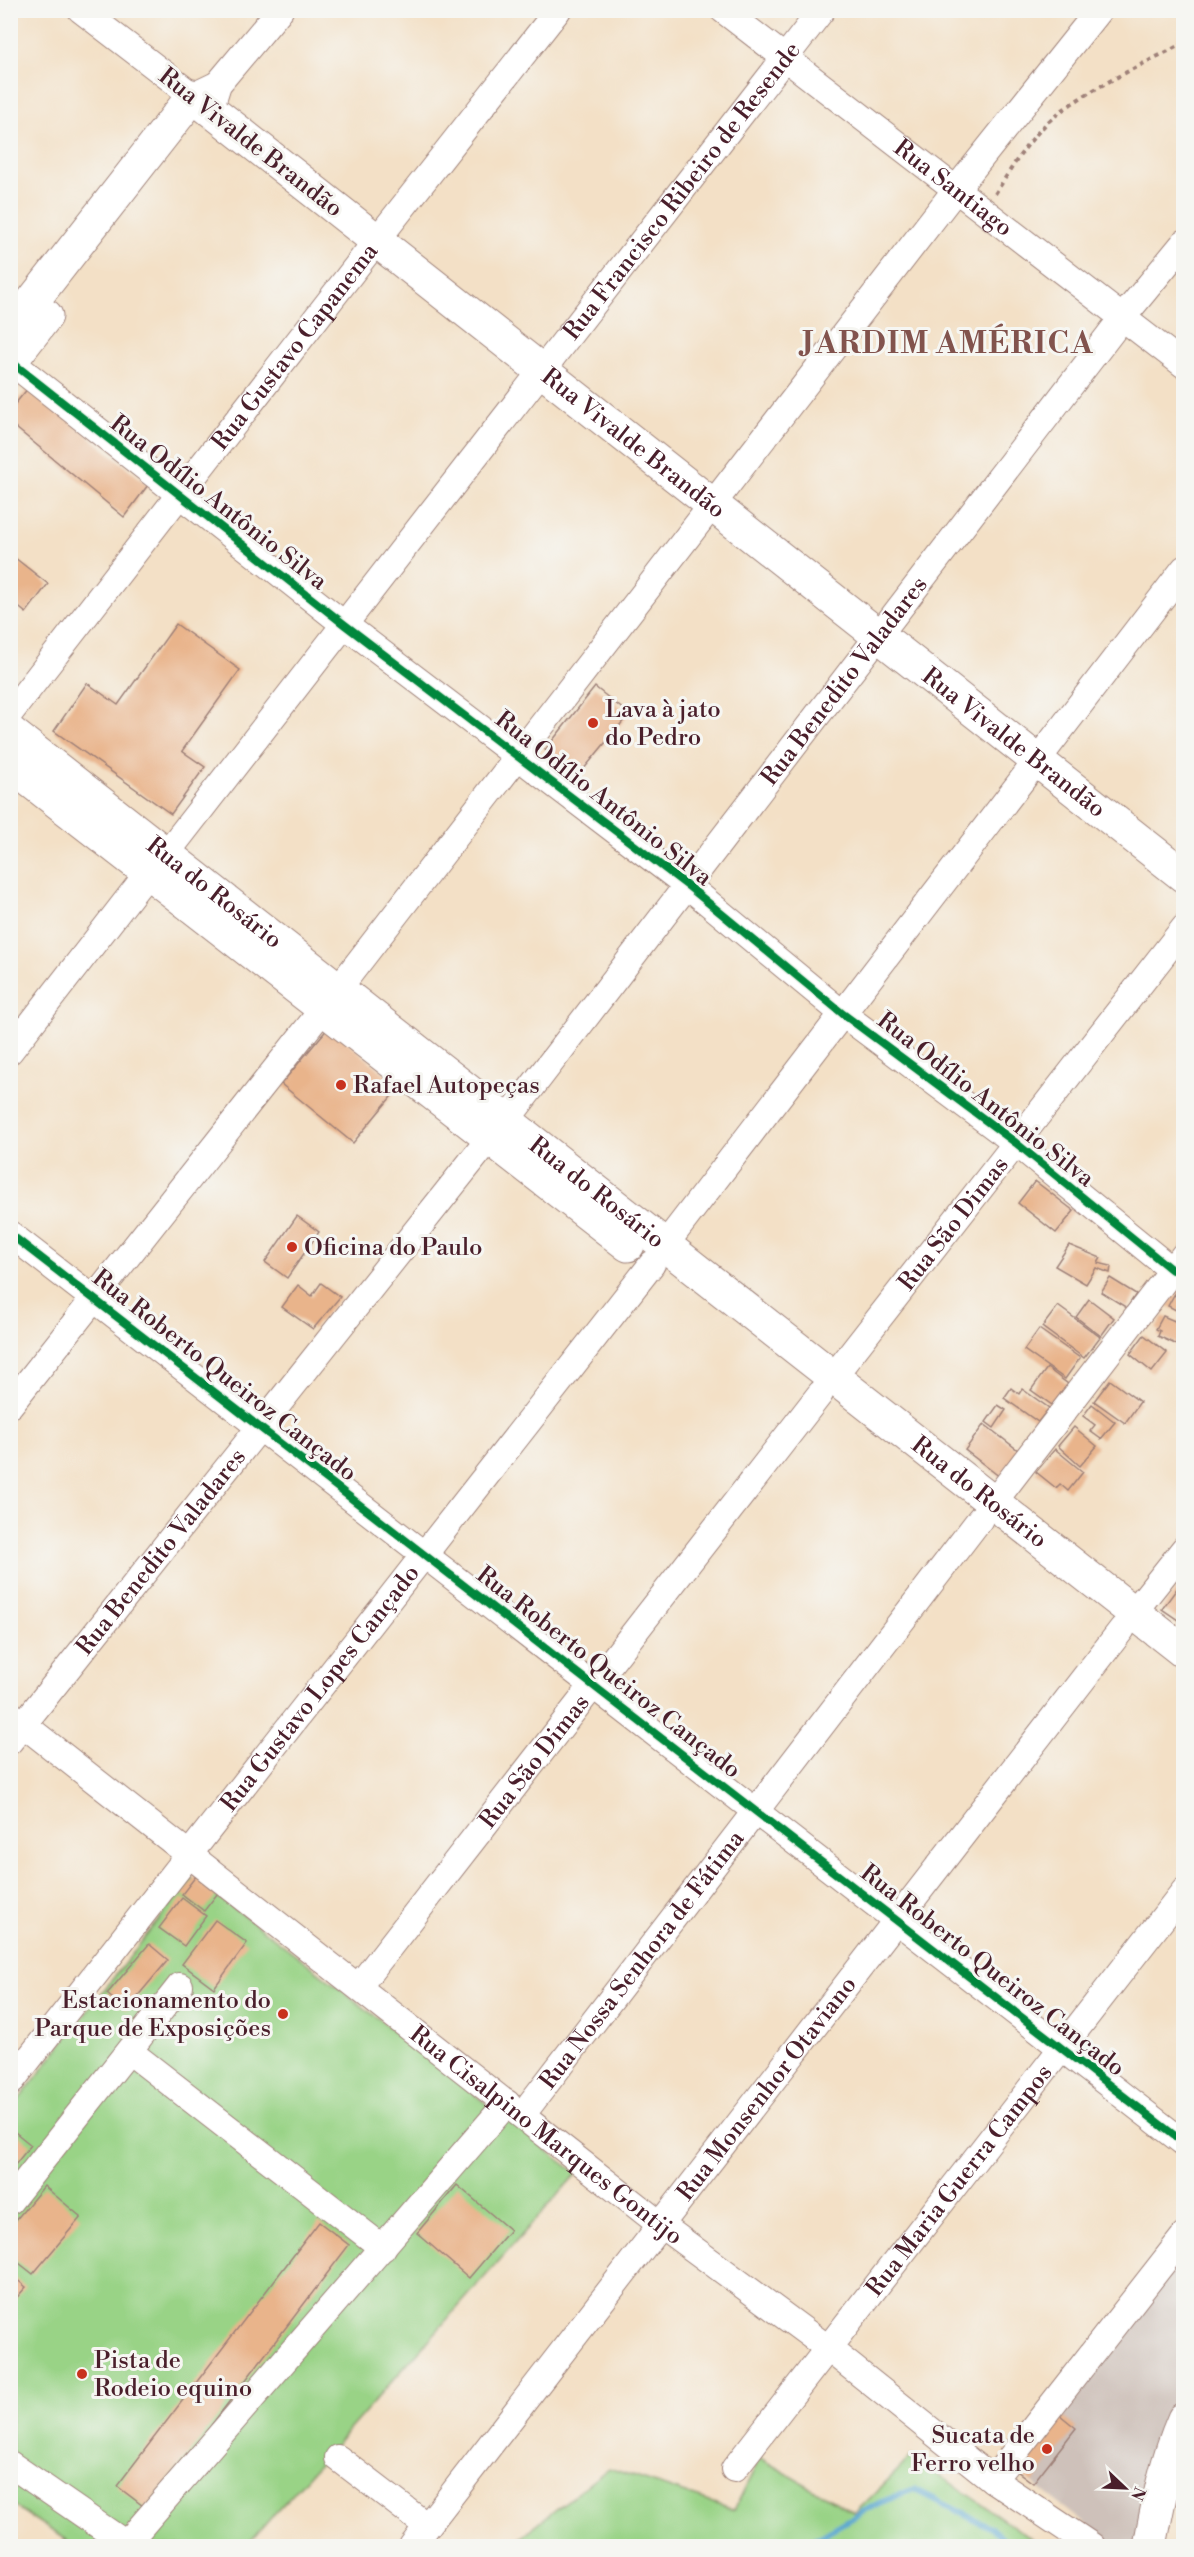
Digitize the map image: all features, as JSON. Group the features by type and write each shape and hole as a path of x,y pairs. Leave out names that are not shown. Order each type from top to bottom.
{"main road":[{"path":"10,330 104,226 207,96"},
{"name":"Rua Vivalde Brandão","path":"207,96 377,240 1184,876"},
{"path":"11,361 104,226"},
{"name":"Rua do Rosário","path":"10,732 157,863 1128,1621 1184,1677"},
{"name":"Rua do Rosário","path":"10,765 157,863"},
{"name":"Rua do Rosário","path":"1128,1621 1184,1652"},
{"path":"1150,2547 1162,2483 1173,2445 1184,2420"}],"street":[{"name":"Rua Vivalde Brandão","path":"81,10 207,96"},
{"path":"207,96 280,10"},
{"name":"Rua Gustavo Capanema","path":"10,713 558,10"},
{"name":"Rua Santiago","path":"723,10 1184,365"},
{"name":"Rua Francisco Ribeiro de Resende","path":"10,1051 345,625 822,10"},
{"path":"10,1404 331,999 957,188 1099,10"},
{"name":"Rua Benedito Valadares","path":"15,1726 261,1427 498,1129 880,637 1123,317 1184,243"},
{"name":"Rua Odílio Antônio Silva","path":"11,361 345,625 688,886 843,1014 1180,1261"},
{"name":"Rua Gustavo Lopes Cançado","path":"10,2083 658,1255 1035,759 1184,569"},
{"name":"Rua São Dimas","path":"359,1986 1184,928"},
{"name":"Rua Roberto Queiroz Cançado","path":"10,1234 1184,2143"},
{"name":"Rua Nossa Senhora de Fátima","path":"10,2464 126,2544 383,2248 514,2109 756,1810 1180,1261"},
{"name":"Rua Monsenhor Otaviano","path":"412,2547 1184,1549"},
{"name":"Rua Cisalpino Marques Gontijo","path":"15,1726 190,1854 661,2225 829,2349 993,2480 1092,2547"},
{"name":"Rua Maria Guerra Campos","path":"734,2469 1184,1891"},
{"path":"10,2201 180,1986"},
{"path":"129,2051 383,2248"},
{"path":"993,2480 1184,2236"},
{"path":"338,2458 428,2526"}],"path":[{"path":"985,210 1025,148 1046,124 1091,93 1184,43"}],"shaded area":[{"path":"1183,2255 1183,2387 1163,2431 1137,2546 1114,2546 1017,2471"}],"green space":[{"path":"191,1878 289,1949 577,2173 246,2546 75,2546 11,2504 10,2111"},
{"path":"912,2456 1042,2546 502,2546 510,2545 609,2468 734,2510 760,2458 855,2513"}],"building":[{"path":"29,387 148,485 124,517 10,423 10,410"},
{"path":"10,554 48,584 26,613 10,600"},
{"path":"176,624 240,670 182,751 205,767 171,814 54,731 87,683 118,705"},
{"name":"Lava à jato do Pedro","path":"595,687 629,714 578,776 545,750"},
{"name":"Rafael Autopeças","path":"329,1027 400,1086 353,1143 281,1084"},
{"path":"1035,1181 1074,1211 1056,1233 1018,1203"},
{"name":"Oficina do Paulo","path":"297,1216 319,1232 287,1278 265,1262"},
{"path":"1069,1245 1101,1258 1098,1263 1111,1266 1110,1273 1096,1268 1086,1284 1055,1266"},
{"path":"1184,1273 1184,1297 1175,1294"},
{"path":"1110,1278 1136,1294 1127,1308 1101,1292"},
{"path":"321,1283 340,1297 313,1329 282,1307 298,1285 312,1296"},
{"path":"1174,1295 1184,1300 1184,1314 1168,1306"},
{"path":"1089,1299 1114,1318 1101,1336 1076,1317"},
{"path":"1058,1306 1100,1337 1084,1358 1042,1327"},
{"path":"1163,1316 1184,1325 1184,1348 1158,1336 1160,1331 1156,1329"},
{"path":"1039,1329 1080,1358 1065,1379 1024,1350"},
{"path":"1144,1335 1167,1353 1152,1372 1130,1354"},
{"path":"1047,1368 1068,1384 1052,1405 1031,1390"},
{"path":"1110,1380 1140,1402 1125,1423 1094,1401"},
{"path":"1011,1388 1019,1394 1022,1389 1049,1408 1038,1422 1004,1398"},
{"path":"1092,1404 1115,1422 1101,1439 1090,1431 1095,1425 1083,1416"},
{"path":"998,1405 1006,1410 994,1428 986,1422"},
{"path":"984,1424 1019,1451 1000,1477 965,1450"},
{"path":"1074,1427 1097,1446 1080,1466 1058,1446"},
{"path":"1055,1449 1083,1472 1068,1491 1060,1484 1056,1488 1036,1472"},
{"path":"1184,1579 1184,1624 1162,1609"},
{"path":"196,1876 218,1893 204,1911 182,1894"},
{"path":"182,1898 206,1916 184,1946 159,1928"},
{"path":"215,1920 247,1943 214,1988 182,1964"},
{"path":"149,1944 168,1960 126,2010 107,1994"},
{"path":"10,2128 31,2145 10,2171"},
{"path":"457,2185 510,2230 469,2278 417,2233"},
{"path":"44,2186 81,2217 33,2274 10,2256 10,2227"},
{"path":"319,2222 349,2245 147,2509 117,2486"},
{"path":"10,2274 26,2287 10,2305"},
{"name":"Sucata de Ferro velho","path":"1060,2415 1076,2428 1033,2483 1017,2471"}],"waterway":[{"path":"802,2546 879,2503 914,2489 992,2528 1009,2546"}],"cycle path":[{"path":"10,361 345,625 688,886 843,1014 1016,1143 1172,1270"},
{"path":"10,1234 1184,2143"}],"place":[{"name":"Lava à jato do Pedro","path":"593,723"},
{"name":"Rafael Autopeças","path":"341,1085"},
{"name":"Oficina do Paulo","path":"292,1247"},
{"name":"Estacionamento do Parque de Exposições","path":"283,2014"},
{"name":"Pista de Rodeio equino","path":"82,2374"},
{"name":"Sucata de Ferro velho","path":"1047,2449"}],"district":[{"name":"JARDIM AMÉRICA","path":"948,343"}]}
